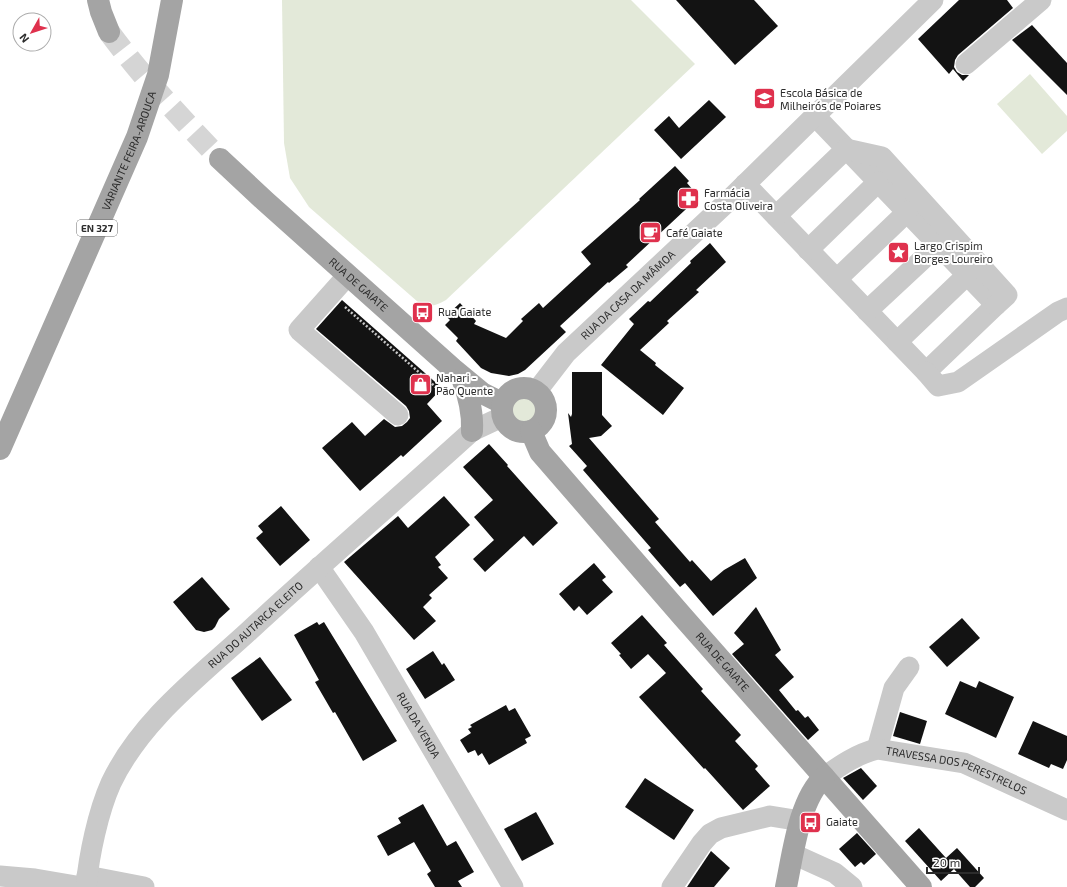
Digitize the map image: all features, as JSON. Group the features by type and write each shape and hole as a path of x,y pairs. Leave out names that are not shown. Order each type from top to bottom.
{"main road":[{"path":"98,0 109,32"},
{"name":"VARIANTE FEIRA-AROUCA","path":"0,449 137,137 158,75 172,0"},
{"name":"RUA DE GAIATE","path":"220,159 462,378 502,410 506,424 511,429 517,432 531,432 540,452 921,887"},
{"path":"462,378 470,398 473,416 472,431"},
{"path":"502,410 505,397 516,389 530,389 536,392 541,396 546,410 542,423 531,432"},
{"path":"786,887 807,800 817,784 824,777"}],"street":[{"name":"RUA DA CASA DA MÂMOA","path":"536,392 571,348 725,204 933,0"},
{"path":"966,64 1041,0"},
{"path":"814,116 996,305"},
{"path":"776,216 846,149"},
{"path":"846,149 882,157 1007,295 926,372"},
{"path":"808,250 878,182"},
{"path":"745,184 938,386 958,382 1058,312 1067,308"},
{"path":"837,280 907,212"},
{"path":"867,311 938,245"},
{"path":"348,275 299,330 398,414"},
{"path":"896,342 967,275"},
{"name":"RUA DO AUTARCA ELEITO","path":"85,883 100,814 112,782 130,751 152,721 179,694 319,567 472,431 502,410"},
{"name":"RUA DA VENDA","path":"319,567 364,632 513,887"},
{"path":"877,749 894,688 909,667"},
{"name":"TRAVESSA DOS PERESTRELOS","path":"824,777 846,762 865,752 877,749 964,762 1067,810"},
{"path":"672,887 710,834 720,828 770,816 801,821"},
{"path":"793,854 835,872 852,887"},
{"path":"0,876 35,880 144,887"}],"path":[{"path":"341,303 439,390"},
{"path":"433,384 436,381"}],"green space":[{"path":"282,0 631,0 695,64 446,300 439,304 429,306 418,302 309,207 290,178 284,143"},
{"path":"1030,74 1067,116 1067,131 1042,154 997,104"},
{"path":"523,397 533,401 537,411 533,421 523,425 513,421 509,411 513,401"}],"building":[{"path":"676,0 754,0 778,26 735,65"},
{"path":"959,0 1007,0 1013,8 958,55 955,60 954,67 957,72 962,75 969,75 963,81 953,69 949,74 918,39"},
{"path":"1032,25 1067,63 1067,95 1012,40"},
{"path":"709,100 726,117 681,159 654,130 669,116 679,128"},
{"path":"675,166 689,181 687,183 699,197 626,265 628,267 609,283 608,282 560,326 566,332 525,370 518,374 509,376 491,373 481,368 456,341 458,338 445,325 450,320 446,316 460,303 476,321 474,324 506,338 523,321 521,319 539,303 543,308 591,264 581,252 640,200 639,199"},
{"path":"710,243 726,262 696,290 699,292 667,321 669,323 640,350 656,363 655,365 684,388 663,415 601,365 634,324 629,319 648,301 650,302"},
{"path":"342,300 442,388 427,404 442,421 403,457 401,455 360,491 322,448 352,422 365,436 384,419 395,427 402,426 410,418 409,411 406,406 316,329"},
{"path":"572,372 602,372 602,415 612,426 601,436 589,438 659,519 655,522 690,562 692,560 711,581 724,570 745,558 757,578 713,616 685,583 680,587 648,550 651,548 583,470 587,466 569,446 572,444 568,413 571,417"},
{"path":"489,444 558,523 533,546 524,536 485,572 473,559 494,540 474,517 493,500 463,467"},
{"path":"444,496 470,525 435,557 441,565 438,567 448,578 429,595 432,598 423,607 436,621 414,640 344,562 398,516 408,528"},
{"path":"281,506 310,540 280,566 256,538 263,532 258,526"},
{"path":"594,563 606,577 602,580 613,592 587,615 579,606 574,611 559,594"},
{"path":"202,577 230,609 219,619 212,630 204,632 196,630 173,602"},
{"path":"756,607 781,650 775,655 794,677 779,690 796,711 798,710 805,718 808,716 819,730 808,740 732,654 744,644 734,633"},
{"path":"642,615 667,643 664,645 703,689 701,691 741,735 735,741 758,766 755,769 770,786 743,810 639,697 666,673 648,654 631,669 619,655 621,654 611,643"},
{"path":"962,618 980,638 947,667 929,647"},
{"path":"317,622 319,625 324,622 397,741 363,761 335,712 333,713 315,682 319,680 294,635"},
{"path":"433,651 442,665 444,663 455,680 425,699 406,669"},
{"path":"260,657 292,700 262,721 231,678"},
{"path":"960,681 976,688 979,681 1014,697 996,738 945,714"},
{"path":"506,705 509,711 515,708 531,736 525,739 527,743 489,765 482,753 478,756 475,750 468,753 460,740 471,733 468,729 472,727 470,725"},
{"path":"900,712 927,721 920,744 893,736"},
{"path":"1033,721 1067,736 1067,760 1063,769 1051,764 1049,768 1018,754"},
{"path":"861,768 877,786 863,800 843,778"},
{"path":"645,778 694,810 674,840 625,807"},
{"path":"423,804 447,846 456,841 474,872 458,881 462,887 435,887 427,874 431,871 414,842 388,856 377,836 401,823 398,818"},
{"path":"536,812 554,844 522,861 504,829"},
{"path":"919,828 946,858 957,848 984,878 975,887 970,887 954,869 941,881 905,841"},
{"path":"857,833 876,854 864,865 861,862 855,867 839,849"},
{"path":"711,851 730,868 714,887 687,887"}],"tunnel":[{"path":"109,32 148,81 220,159"}],"place":[{"name":"Escola Básica de Milheirós de Poiares","path":"765,99"},
{"name":"Farmácia Costa Oliveira","path":"688,199"},
{"name":"Café Gaiate","path":"651,233"},
{"name":"Largo Crispim Borges Loureiro","path":"899,252"},
{"name":"Rua Gaiate","path":"422,312"},
{"name":"Nahari - Pão Quente","path":"421,384"},
{"name":"Gaiate","path":"811,822"}]}
